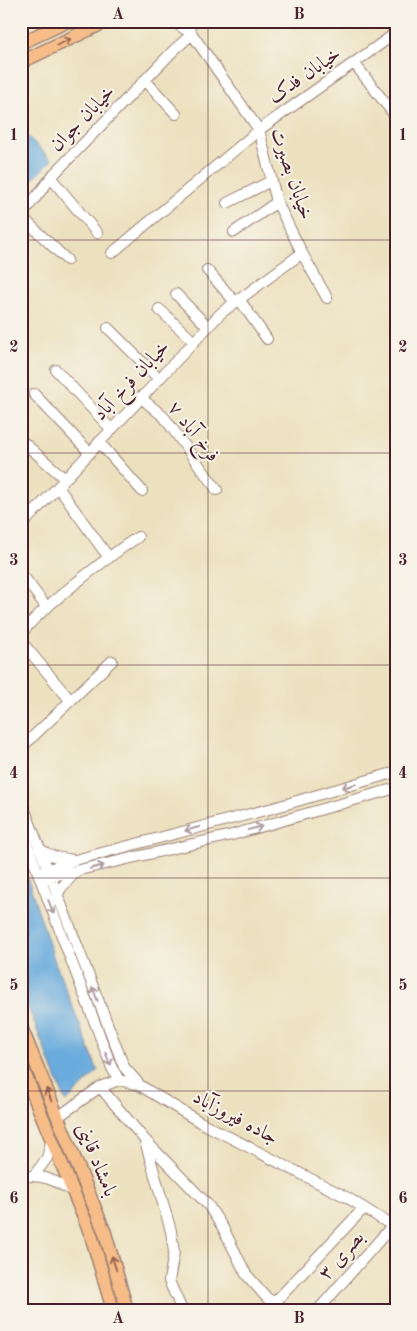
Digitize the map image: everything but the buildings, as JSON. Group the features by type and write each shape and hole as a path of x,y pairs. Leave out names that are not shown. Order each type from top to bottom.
{"main road":[{"path":"21,43 68,21"},
{"path":"21,62 107,21"},
{"name":"بامشاد قاینی","path":"21,1028 105,1234 127,1310"},
{"name":"بامشاد قاینی","path":"21,1065 91,1235 113,1310"}],"street":[{"path":"172,21 192,34"},
{"path":"186,21 192,34"},
{"path":"387,21 396,32"},
{"name":"خیابان فدک","path":"112,253 233,150 396,32"},
{"name":"خیابان جوان","path":"21,216 51,178 174,50 192,34"},
{"name":"خیابان بصیرت","path":"192,34 259,130 277,202 327,298"},
{"path":"354,63 396,117"},
{"path":"145,80 176,114"},
{"path":"51,178 97,232"},
{"path":"226,203 271,181"},
{"path":"234,232 277,202"},
{"path":"21,216 67,260"},
{"name":"خیابان فرخ آباد","path":"21,526 140,397 208,327 237,300 302,253"},
{"path":"207,270 237,300 267,339"},
{"path":"176,294 208,327"},
{"path":"159,310 194,342"},
{"path":"108,328 158,378"},
{"path":"56,370 111,428"},
{"path":"34,394 89,452"},
{"name":"فرخ آباد ۷","path":"140,397 164,417 216,490"},
{"path":"21,440 61,483 109,558"},
{"path":"99,442 142,491"},
{"path":"21,635 47,608 138,537"},
{"path":"21,573 47,608"},
{"path":"21,641 70,700"},
{"path":"21,748 112,661"},
{"path":"44,875 75,860 273,808 396,772"},
{"path":"44,875 76,872 232,835 396,788"},
{"path":"21,800 39,848 44,875 112,1068 119,1080 93,1090 58,1117"},
{"path":"21,828 44,875 57,896 124,1067 139,1084"},
{"path":"39,848 55,857 75,860"},
{"path":"57,896 61,888 76,872"},
{"name":"جاده فیروزآباد","path":"119,1080 139,1084 200,1122 313,1179 394,1227"},
{"path":"100,1087 145,1140 208,1205 223,1228 246,1274 267,1298 286,1310"},
{"path":"35,1174 47,1158 52,1138"},
{"path":"145,1140 171,1231 174,1252 169,1281 182,1310"},
{"path":"21,1177 35,1174 56,1181 74,1192"},
{"path":"275,1302 364,1208"},
{"name":"بصری ۳","path":"318,1310 394,1227"}],"water":[{"path":"21,130 52,160 33,179 21,168"},
{"path":"21,858 55,962 98,1071 66,1102 21,990"}]}
